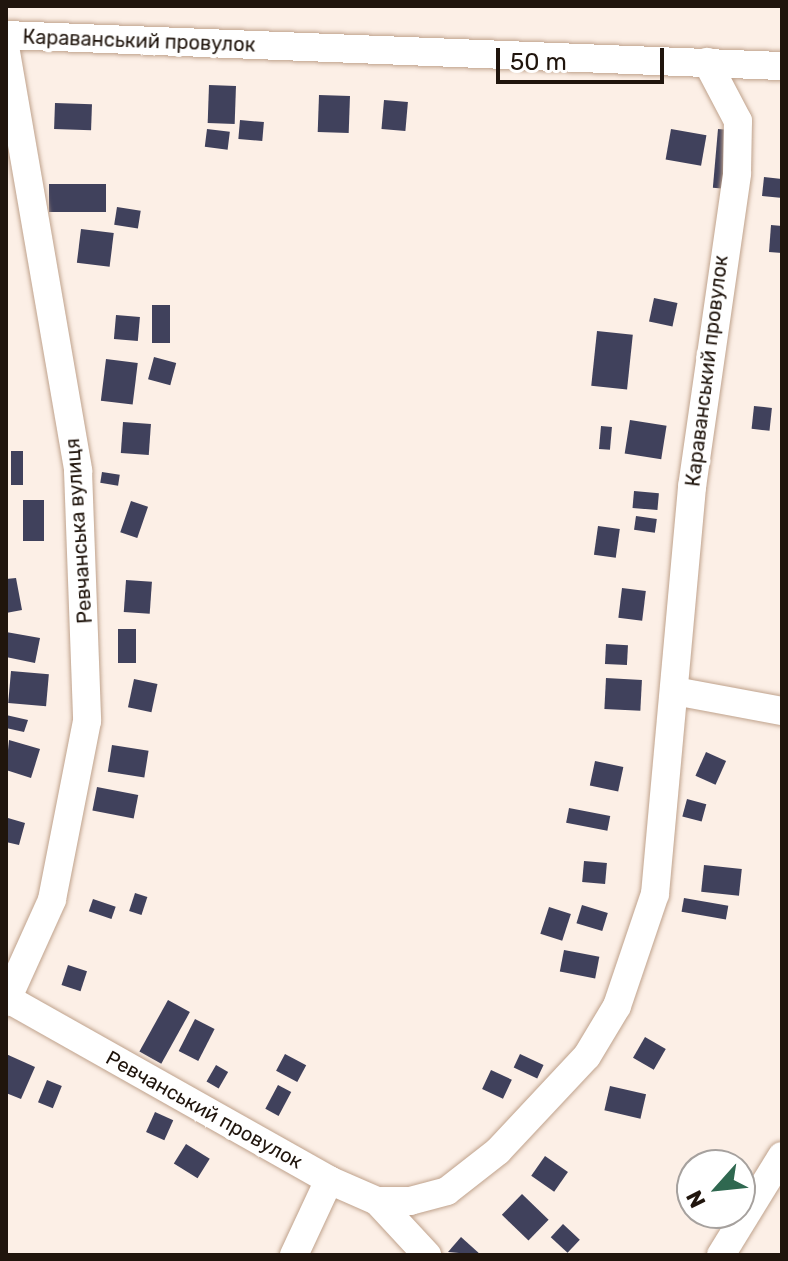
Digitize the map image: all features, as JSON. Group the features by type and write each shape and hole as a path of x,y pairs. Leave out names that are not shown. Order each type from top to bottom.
{"street":[{"name":"Караванський провулок","path":"6,35 707,62 738,121 737,173 718,271 655,894 617,1006 552,1101 498,1151 447,1191 377,1201"},
{"name":"Ревчанська вулиця","path":"6,52 78,471 87,705 52,900 7,1001"},
{"path":"707,62 782,66"},
{"path":"675,691 782,711"},
{"name":"Ревчанський провулок","path":"7,1001 329,1180"},
{"path":"721,1255 782,1156"},
{"path":"294,1255 329,1180 377,1201 427,1255"}],"building":[{"path":"209,85 236,86 235,124 208,123"},
{"path":"319,95 350,96 349,133 318,132"},
{"path":"384,100 408,102 405,131 381,129"},
{"path":"55,103 92,104 91,130 54,129"},
{"path":"240,120 264,122 262,141 238,139"},
{"path":"207,129 230,132 228,150 205,147"},
{"path":"671,129 706,135 701,166 666,160"},
{"path":"718,129 730,130 725,189 713,188"},
{"path":"764,177 782,179 780,198 762,196"},
{"path":"49,184 106,184 106,212 49,212"},
{"path":"117,207 141,211 138,229 114,225"},
{"path":"771,225 782,226 782,253 769,252"},
{"path":"81,229 114,233 110,267 77,263"},
{"path":"654,298 677,303 672,326 649,321"},
{"path":"152,305 170,305 170,343 152,343"},
{"path":"116,315 140,317 138,341 114,339"},
{"path":"597,331 633,335 627,389 591,386"},
{"path":"154,357 176,363 170,385 148,379"},
{"path":"106,359 138,363 133,405 101,401"},
{"path":"754,406 772,408 769,431 752,429"},
{"path":"630,420 667,426 661,459 625,454"},
{"path":"123,422 151,424 149,455 121,453"},
{"path":"601,426 612,427 610,450 599,449"},
{"path":"11,451 23,451 23,485 11,485"},
{"path":"102,472 120,475 118,486 100,483"},
{"path":"634,491 659,493 657,510 633,508"},
{"path":"23,500 44,500 44,541 23,541"},
{"path":"131,501 148,507 137,538 120,532"},
{"path":"636,516 657,519 655,533 634,530"},
{"path":"598,526 620,529 616,558 594,555"},
{"path":"16,578 22,610 6,613 6,579"},
{"path":"126,580 152,582 150,614 124,612"},
{"path":"622,588 646,591 642,621 618,618"},
{"path":"118,629 136,629 136,663 118,663"},
{"path":"6,632 40,638 35,663 6,657"},
{"path":"606,644 628,645 627,665 605,664"},
{"path":"11,671 49,674 46,706 8,703"},
{"path":"606,678 642,680 640,711 604,709"},
{"path":"134,679 157,684 151,712 128,707"},
{"path":"6,715 28,720 24,732 6,728"},
{"path":"9,740 40,749 31,778 6,770"},
{"path":"112,745 149,751 144,777 108,772"},
{"path":"706,752 726,761 716,785 695,776"},
{"path":"595,761 623,767 618,791 590,785"},
{"path":"97,787 138,795 134,819 92,811"},
{"path":"687,799 706,804 702,822 682,816"},
{"path":"569,808 610,816 607,831 566,823"},
{"path":"8,818 25,823 19,845 6,842"},
{"path":"584,861 607,863 605,884 582,882"},
{"path":"704,865 742,869 739,896 701,892"},
{"path":"135,893 147,897 141,915 129,911"},
{"path":"684,898 728,906 726,920 682,912"},
{"path":"93,899 116,907 111,919 89,911"},
{"path":"582,905 608,913 602,931 576,923"},
{"path":"549,907 571,914 562,941 540,934"},
{"path":"564,950 599,957 595,978 560,972"},
{"path":"68,965 87,971 81,991 62,985"},
{"path":"168,1000 190,1012 161,1064 139,1052"},
{"path":"195,1019 215,1029 198,1061 179,1051"},
{"path":"645,1037 666,1049 654,1070 633,1058"},
{"path":"6,1054 35,1067 21,1099 6,1093"},
{"path":"285,1054 306,1065 297,1082 276,1071"},
{"path":"520,1054 544,1065 537,1079 514,1068"},
{"path":"216,1065 228,1072 219,1088 206,1081"},
{"path":"491,1070 512,1080 503,1099 482,1089"},
{"path":"47,1080 62,1086 53,1108 38,1102"},
{"path":"278,1085 291,1092 279,1116 265,1109"},
{"path":"610,1086 646,1094 640,1119 604,1110"},
{"path":"155,1112 173,1120 164,1140 146,1132"},
{"path":"186,1144 210,1159 198,1178 174,1164"},
{"path":"545,1156 568,1172 554,1192 531,1176"},
{"path":"522,1194 549,1220 528,1241 502,1215"},
{"path":"563,1224 580,1240 568,1253 551,1237"},
{"path":"461,1237 481,1255 448,1252"}]}
